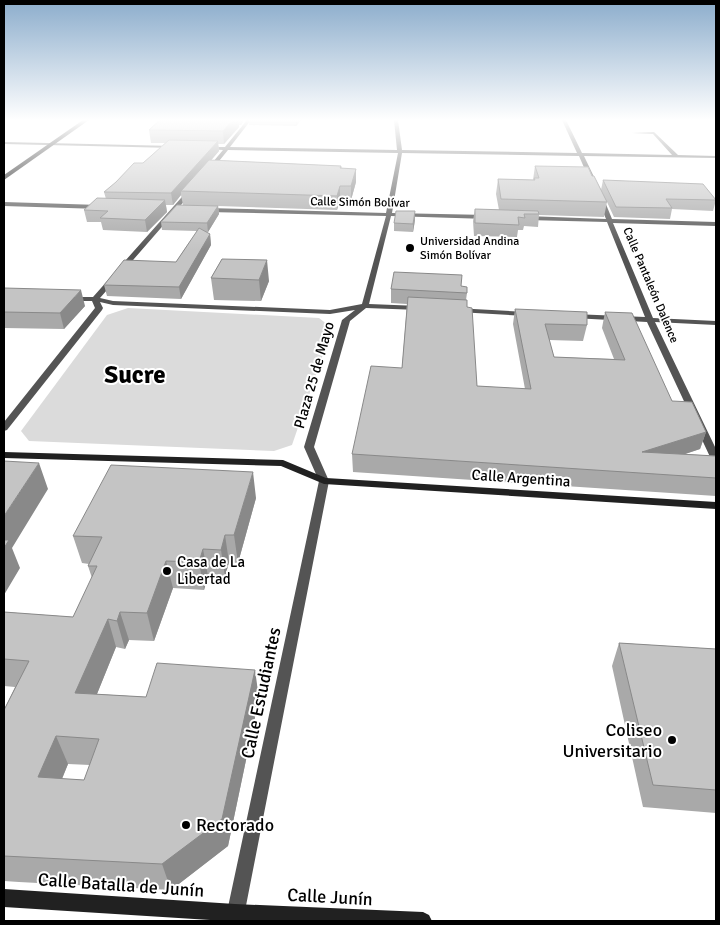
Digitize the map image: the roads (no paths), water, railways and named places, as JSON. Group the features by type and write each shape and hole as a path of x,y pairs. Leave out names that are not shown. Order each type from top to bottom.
{"main road":[{"path":"4,178 26,163"},
{"path":"4,455 283,463 324,481"},
{"name":"Calle Argentina","path":"324,481 716,506"},
{"name":"Calle Batalla de Junín","path":"4,898 235,917"},
{"name":"Calle Junín","path":"235,917 424,921"}],"street":[{"path":"201,178 214,163"},
{"path":"398,163 389,214 365,306 432,309"},
{"name":"Calle Pantaleón Dalence","path":"584,163 610,220 650,320 716,459"},
{"path":"4,428 99,308 95,299 195,186"},
{"path":"4,204 109,207"},
{"path":"166,208 185,209"},
{"name":"Calle Simón Bolívar","path":"195,209 495,217"},
{"path":"524,218 716,224"},
{"name":"Plaza 25 de Mayo","path":"60,298 95,299 113,303 330,312 365,306"},
{"name":"Plaza 25 de Mayo","path":"324,481 309,447 346,320 365,306"},
{"path":"451,310 539,314"},
{"path":"568,316 716,323"},
{"name":"Calle Estudiantes","path":"235,917 324,481"}],"place":[{"name":"Universidad Andina Simón Bolívar","path":"410,248"},
{"name":"Casa de La Libertad","path":"167,571"},
{"name":"Coliseo Universitario","path":"672,740"},
{"name":"Rectorado","path":"186,825"}],"district":[{"name":"Sucre","path":"135,374"}]}
